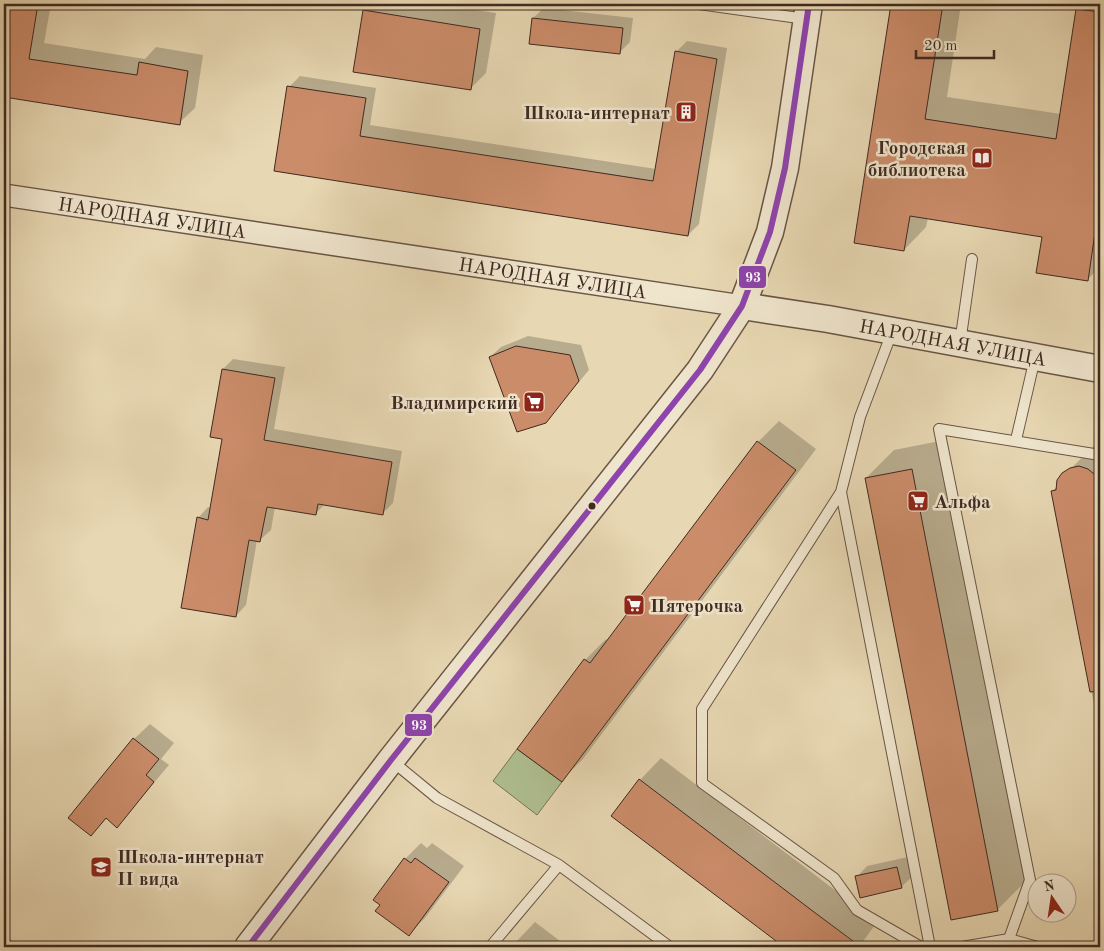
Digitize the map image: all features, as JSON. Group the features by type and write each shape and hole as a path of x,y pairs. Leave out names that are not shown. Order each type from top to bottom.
{"street":[{"path":"248,947 391,760 700,370 742,306 770,232 784,168 808,11"},
{"name":"НАРОДНАЯ УЛИЦА","path":"4,195 828,318 892,332 1100,369"}],"lane":[{"path":"699,4 808,11"},
{"path":"959,344 972,260"},
{"path":"892,332 860,417 841,492 702,709 702,784 834,878 857,910 921,947"},
{"path":"1016,440 1035,357"},
{"path":"1010,939 1030,880 939,429 1100,455"},
{"path":"841,492 930,947"},
{"path":"391,760 437,798 559,865 670,947"},
{"path":"490,947 559,865"},
{"path":"962,947 1010,939 1038,947"}],"green space":[{"path":"517,749 562,782 537,815 493,781"}],"building":[{"path":"4,4 38,4 29,59 137,75 139,62 188,71 180,125 4,97"},
{"path":"891,4 943,4 925,119 1056,139 1076,9 1100,12 1100,198 1088,281 1036,273 1042,237 910,216 904,251 854,243"},
{"path":"363,10 480,29 471,90 353,72"},
{"path":"532,18 623,28 620,54 529,44"},
{"path":"675,51 717,59 688,236 274,171 287,86 366,98 360,136 653,181"},
{"name":"Владимирский","path":"516,346 570,355 579,381 546,423 517,432 489,357"},
{"path":"222,369 275,378 264,440 392,462 383,515 318,504 316,515 267,507 260,542 249,540 236,617 181,608 197,517 208,520 222,439 210,437"},
{"path":"757,441 796,470 562,782 517,749 584,659 590,663"},
{"path":"1079,466 1088,469 1100,479 1100,691 1090,692 1051,491 1056,490 1057,480 1062,473 1070,468"},
{"path":"912,469 998,911 951,920 865,478"},
{"path":"133,738 159,759 146,775 154,782 117,828 106,818 91,836 68,818"},
{"path":"639,779 861,947 784,947 611,816"},
{"path":"404,858 411,863 415,858 449,882 409,936 375,911 380,905 373,900"},
{"path":"897,867 902,888 860,898 855,876"}],"transit line":[{"name":"93","path":"248,947 391,760 700,370 742,306 770,232 785,168 809,4"}],"place":[{"name":"Школа-интернат","path":"686,112"},
{"name":"Городская библиотека","path":"982,158"},
{"name":"Владимирский","path":"534,402"},
{"name":"Альфа","path":"918,501"},
{"name":"Пятерочка","path":"634,605"},
{"name":"Школа-интернат II вида","path":"101,867"}]}
